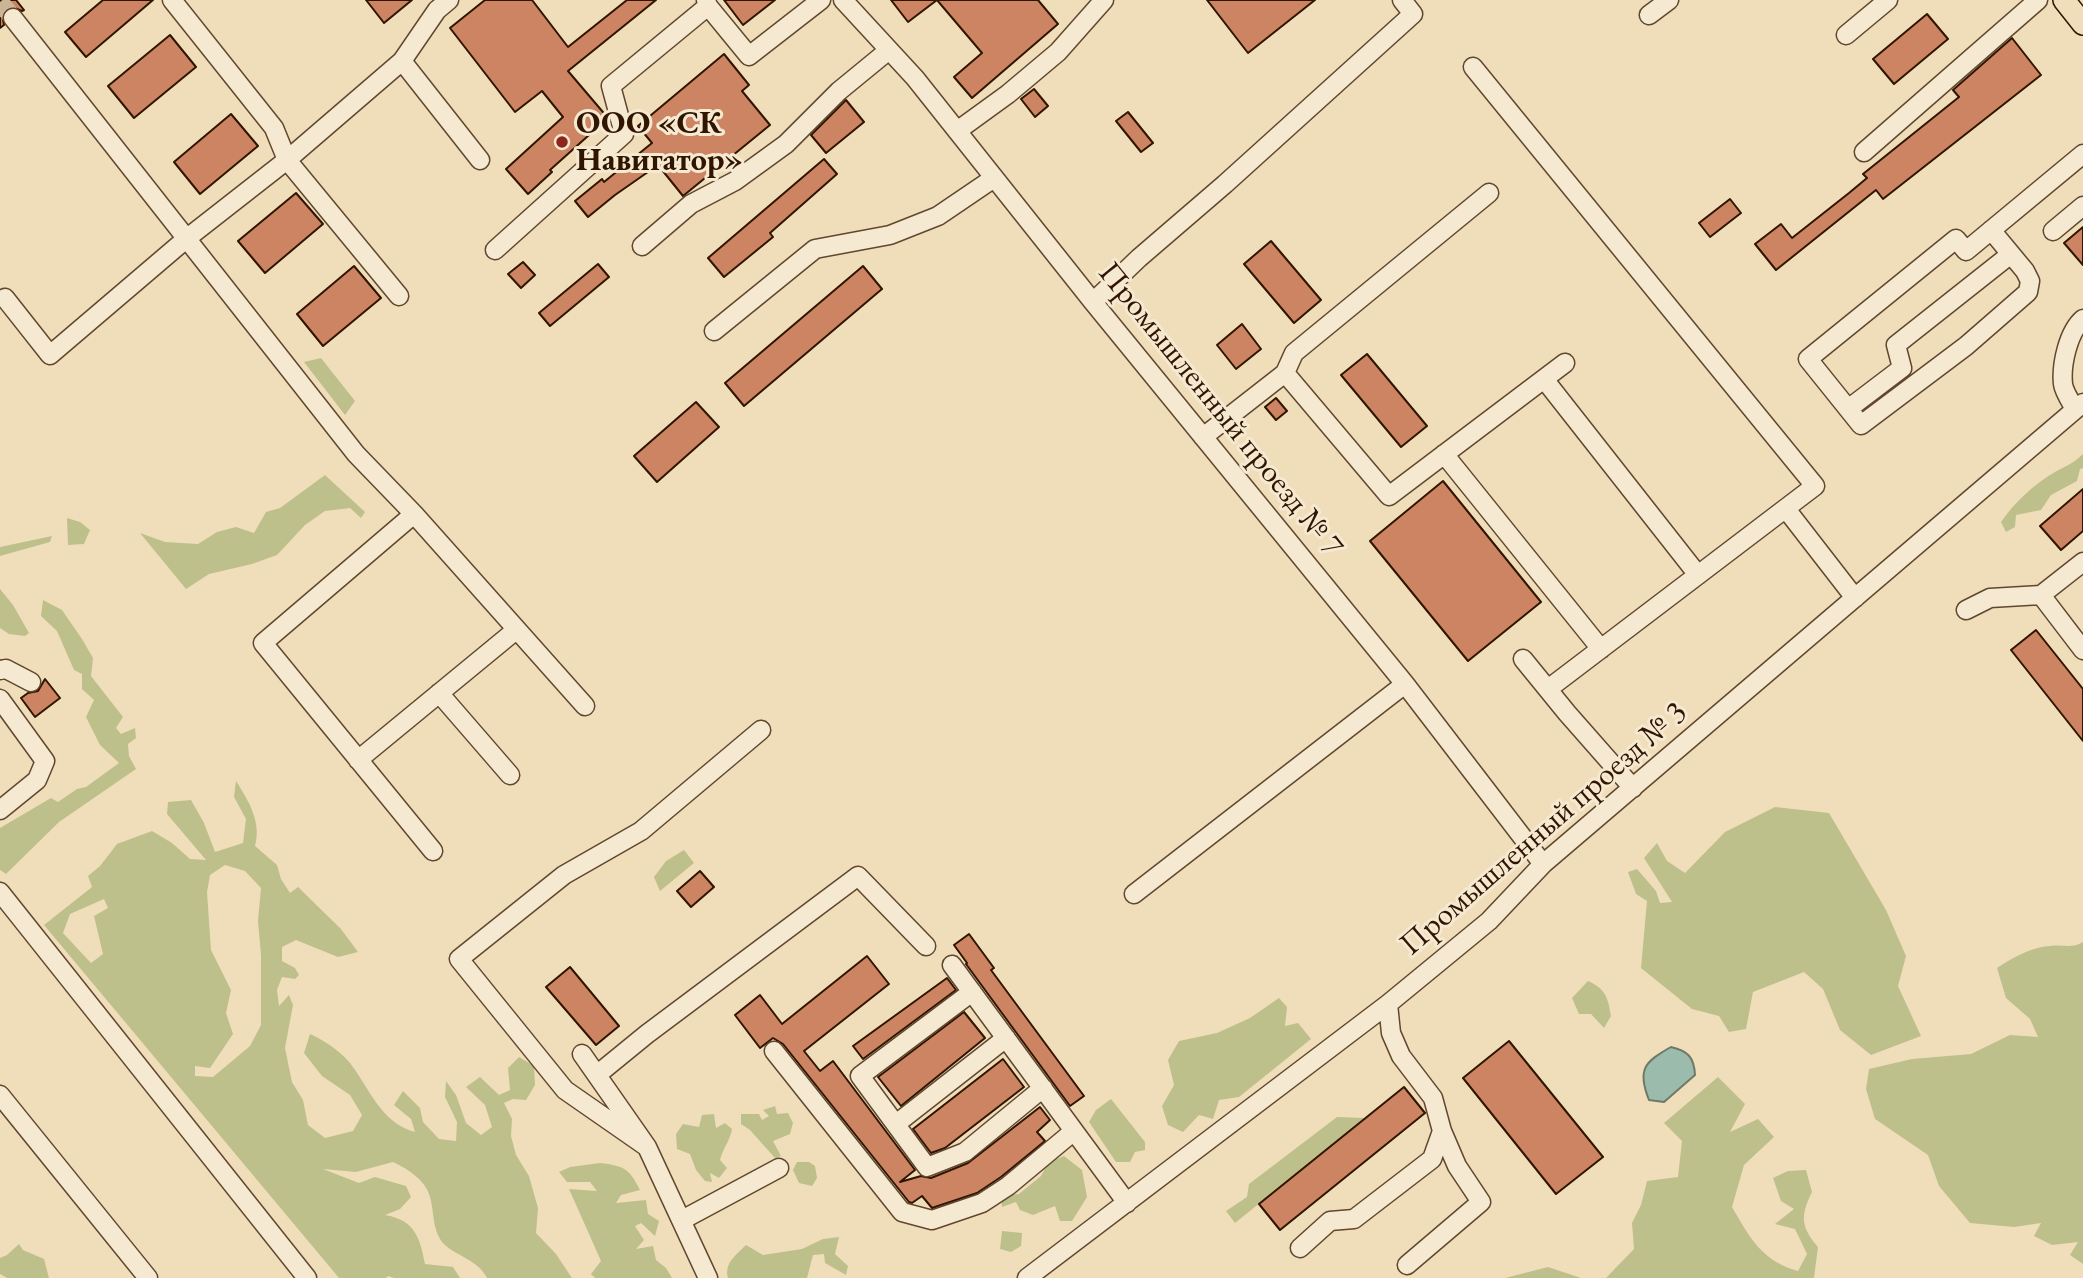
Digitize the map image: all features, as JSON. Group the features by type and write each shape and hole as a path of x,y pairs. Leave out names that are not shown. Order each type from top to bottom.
{"main road":[{"path":"2064,0 2083,23"}],"street":[{"path":"172,0 274,128 287,160 399,296"},
{"path":"5,298 50,355 186,239 287,160 402,61 437,10 449,0"},
{"path":"495,250 624,134 611,86 707,3 750,56 821,0"},
{"name":"Промышленный проезд № 7","path":"843,0 915,78 1093,302 1405,684 1543,864"},
{"path":"957,131 1008,94 1058,52 1104,0"},
{"path":"1093,302 1413,14 1402,0"},
{"path":"1649,15 1669,0"},
{"path":"1846,35 1888,0"},
{"path":"1864,152 2038,0"},
{"path":"13,18 356,454 414,514 584,706"},
{"path":"642,246 691,204 735,181 786,144 839,91 889,50"},
{"path":"402,61 480,160"},
{"path":"1473,67 1815,486 1548,689"},
{"path":"1991,230 2025,271 2029,281 2028,292 2022,300 1861,425 1808,359 1955,239 1966,251 1991,230 2083,154"},
{"path":"714,331 815,249 890,235 938,216 994,178"},
{"path":"1203,437 1285,373 1294,353 1489,193"},
{"path":"2053,231 2083,206"},
{"path":"1848,409 1902,368 1896,345 2011,254"},
{"path":"2079,406 2063,385 2066,353 2078,324 2083,319"},
{"path":"1285,373 1389,496 1565,363"},
{"path":"1544,379 1698,575"},
{"name":"Промышленный проезд № 3","path":"1027,1278 1388,1004 1489,920 1543,864 2079,406"},
{"path":"1444,454 1601,649"},
{"path":"1786,509 1855,598"},
{"path":"414,514 263,643 433,851"},
{"path":"1966,610 1990,598 2041,595 2083,562"},
{"path":"2041,595 2083,650"},
{"path":"358,760 516,629"},
{"path":"1523,659 1633,788"},
{"path":"0,670 6,669 31,682"},
{"path":"1134,894 1405,684"},
{"path":"439,693 510,775"},
{"path":"0,699 45,761 37,780 0,810"},
{"path":"647,1147 565,1090 459,959 564,875 640,831 761,730"},
{"path":"598,1074 646,1034 858,876 926,946"},
{"path":"0,892 307,1278"},
{"path":"952,965 1127,1203"},
{"path":"972,992 860,1076 927,1167 965,1152 1043,1088"},
{"path":"1388,1004 1391,1033 1401,1056 1433,1098 1442,1131 1457,1166 1481,1202 1408,1265"},
{"path":"896,1124 1006,1038"},
{"path":"774,1051 902,1212 932,1220 982,1203 1008,1186 1074,1131"},
{"path":"582,1054 647,1147 708,1278"},
{"path":"0,1095 148,1278"},
{"path":"1300,1248 1330,1221 1354,1219 1432,1159 1442,1131"},
{"path":"682,1220 779,1168"}],"green space":[{"path":"321,358 355,401 345,415 304,362"},
{"path":"2083,454 2083,468 2080,469 2077,481 2051,495 2041,510 2016,515 2015,527 2006,532 2001,522 2018,501 2040,482"},
{"path":"325,475 365,512 361,518 350,508 325,511 305,525 277,555 209,574 186,589 140,533 165,542 198,544 217,532 236,527 254,533 266,512 280,508"},
{"path":"67,518 80,522 90,530 84,544 68,545"},
{"path":"52,536 50,542 0,556 0,547"},
{"path":"0,589 29,633 25,636 9,634 0,628"},
{"path":"43,600 62,610 93,658 91,676 123,717 116,728 121,734 135,728 136,738 128,744 129,756 136,769 59,822 6,874 0,870 0,828 51,798 58,802 77,789 86,787 119,763 100,745 86,717 94,700 82,689 82,674 74,670 57,631 41,616"},
{"path":"236,781 255,820 255,846 277,865 281,879 290,893 298,887 341,929 358,952 338,957 296,940 282,947 282,961 295,968 299,975 295,979 282,977 277,990 279,1006 289,995 293,1005 285,1048 292,1082 303,1100 308,1125 325,1138 353,1131 362,1115 350,1095 322,1076 304,1053 310,1034 332,1046 346,1059 377,1104 393,1121 415,1132 411,1119 394,1105 403,1091 420,1108 423,1122 439,1139 456,1141 457,1122 445,1097 446,1081 456,1095 466,1123 481,1135 492,1127 485,1105 466,1087 480,1077 499,1095 510,1090 508,1068 519,1057 534,1066 535,1085 526,1100 513,1099 504,1103 512,1119 511,1136 516,1155 529,1176 538,1208 536,1233 556,1254 572,1278 487,1278 479,1267 445,1245 437,1234 427,1189 414,1175 393,1162 356,1172 323,1169 359,1183 375,1177 406,1186 411,1197 400,1209 385,1215 395,1217 410,1226 418,1238 425,1264 453,1267 460,1278 339,1278 44,925 92,887 88,876 100,866 117,844 152,831 172,843 190,859 206,860 167,814 168,802 191,800 204,823 215,852 243,843 246,819 234,797","holes":["225,865 245,871 261,888 258,921 261,1025 250,1046 213,1077 195,1076 195,1066 210,1068 233,1034 226,1013 231,990 211,950 207,892 210,875","104,899 108,908 94,916 103,954 91,963 63,933 70,914"]},
{"path":"1775,807 1829,813 1886,910 1906,956 1898,986 1921,1036 1871,1055 1840,1030 1823,989 1804,972 1753,992 1746,1029 1729,1032 1719,1016 1692,1009 1641,968 1647,901 1636,894 1628,872 1637,869 1656,891 1660,903 1672,902 1644,858 1657,843 1667,861 1685,873 1725,832"},
{"path":"684,850 694,863 660,891 654,877 666,861"},
{"path":"2083,942 2083,1264 2070,1255 2078,1242 2052,1245 2034,1236 2041,1223 2014,1227 1970,1223 1939,1186 1928,1155 1875,1119 1866,1089 1869,1069 1912,1059 1971,1054 2010,1035 2038,1037 2030,1019 2006,998 1997,968 2036,948"},
{"path":"1588,981 1599,987 1607,999 1611,1016 1604,1028 1591,1014 1579,1014 1572,998"},
{"path":"1279,998 1287,1007 1285,1026 1298,1023 1311,1039 1239,1097 1219,1100 1213,1119 1199,1115 1183,1132 1168,1125 1162,1106 1174,1085 1168,1060 1179,1041 1217,1033 1250,1018"},
{"path":"1718,1077 1745,1104 1730,1132 1758,1119 1774,1137 1744,1165 1732,1207 1751,1238 1766,1255 1798,1271 1807,1254 1795,1229 1775,1224 1794,1209 1781,1201 1773,1178 1788,1171 1806,1170 1812,1192 1805,1208 1804,1221 1808,1233 1818,1247 1814,1278 1606,1278 1634,1249 1632,1223 1641,1205 1647,1181 1678,1177 1682,1141 1664,1123"},
{"path":"1111,1099 1145,1142 1145,1150 1135,1152 1130,1162 1116,1162 1089,1122 1096,1110"},
{"path":"775,1106 777,1114 788,1113 793,1123 790,1134 773,1141 781,1156 775,1158 750,1130 741,1124 741,1114 759,1114 762,1120 769,1116 763,1110"},
{"path":"714,1114 716,1128 725,1123 732,1129 720,1160 727,1168 719,1178 710,1173 712,1182 705,1181 696,1170 690,1154 677,1149 676,1134 683,1124 699,1127 702,1115"},
{"path":"1337,1117 1365,1118 1235,1223 1226,1211 1247,1197 1249,1184"},
{"path":"1064,1156 1082,1170 1087,1197 1072,1221 1060,1221 1055,1206 1033,1215 1020,1210 1016,1202 1002,1207 1001,1196 1019,1194 1041,1176 1048,1163"},
{"path":"797,1162 809,1162 815,1166 817,1178 812,1186 799,1183 793,1170"},
{"path":"600,1163 625,1169 636,1183 640,1190 621,1195 616,1203 646,1200 648,1214 659,1221 655,1236 641,1223 635,1226 644,1240 636,1249 653,1246 656,1260 666,1268 672,1278 595,1278 591,1274 601,1261 569,1189 597,1191 590,1182 567,1182 559,1172 570,1167"},
{"path":"1002,1231 1022,1233 1021,1246 1011,1252 1000,1249"},
{"path":"839,1237 835,1254 848,1266 846,1275 825,1263 824,1254 813,1255 807,1278 728,1278 729,1264 746,1245 763,1255 802,1249 823,1239"},
{"path":"19,1244 23,1250 44,1259 49,1278 7,1278 0,1274 0,1258"},
{"path":"1548,1267 1581,1278 1505,1278"}],"shaded area":[{"path":"1671,1047 1689,1056 1695,1075 1664,1102 1649,1100 1645,1090 1645,1068 1654,1057"}],"building":[{"path":"0,0 16,0 24,10 12,7 7,9 2,14 4,25 0,28"},
{"path":"103,0 153,0 86,57 65,32"},
{"path":"366,0 412,0 384,23"},
{"path":"485,0 532,0 568,47 627,0 656,0 568,71 608,118 550,170 552,172 528,194 506,169 563,117 542,91 515,112 450,28"},
{"path":"724,0 775,0 743,25"},
{"path":"891,0 937,0 908,22"},
{"path":"937,0 1038,0 1058,24 972,98 954,77 982,53"},
{"path":"1207,0 1315,0 1248,53"},
{"path":"1927,14 1948,39 1894,84 1873,59"},
{"path":"170,35 196,67 134,118 108,86"},
{"path":"2012,38 2041,75 1883,199 1876,190 1776,270 1755,244 1781,224 1792,238 1849,193 1867,178 1863,174 1959,97 1953,90"},
{"path":"724,54 749,85 742,91 770,125 683,196 658,165 588,217 575,201 602,179 604,182 652,143 638,126"},
{"path":"1034,89 1048,106 1035,117 1021,99"},
{"path":"846,100 864,122 826,153 811,135"},
{"path":"1128,112 1153,143 1141,152 1116,121"},
{"path":"231,114 258,146 200,194 174,162"},
{"path":"824,159 837,174 770,233 773,237 724,277 708,258"},
{"path":"296,193 323,224 265,273 238,241"},
{"path":"1730,199 1741,213 1710,237 1699,223"},
{"path":"2083,227 2083,265 2064,243"},
{"path":"1271,241 1321,300 1294,323 1244,264"},
{"path":"523,262 535,275 521,288 508,274"},
{"path":"598,264 609,277 550,326 539,313"},
{"path":"354,266 381,298 323,346 297,314"},
{"path":"863,266 882,289 744,406 725,383"},
{"path":"1242,324 1261,349 1236,369 1217,345"},
{"path":"1367,354 1427,426 1401,447 1341,375"},
{"path":"1276,398 1287,411 1276,420 1265,407"},
{"path":"696,402 719,427 657,482 634,456"},
{"path":"1443,481 1541,602 1468,661 1370,541"},
{"path":"2083,489 2083,531 2061,550 2040,526"},
{"path":"2036,630 2083,689 2083,741 2011,650"},
{"path":"45,679 60,698 35,717 21,698 38,691"},
{"path":"700,871 714,887 691,907 677,891"},
{"path":"969,934 994,968 991,970 1084,1096 1070,1106 954,945"},
{"path":"867,956 889,984 804,1051 820,1071 833,1061 915,1170 900,1182 921,1176 931,1178 968,1163 1040,1107 1050,1120 1037,1132 1045,1141 977,1193 932,1208 922,1196 912,1203 909,1202 783,1044 773,1038 760,1048 735,1015 760,995 782,1024"},
{"path":"570,967 619,1026 596,1045 546,987"},
{"path":"947,978 956,990 863,1059 853,1046"},
{"path":"964,1012 985,1038 901,1106 878,1077"},
{"path":"1509,1041 1603,1157 1556,1194 1463,1078"},
{"path":"1003,1059 1024,1087 945,1148 931,1153 913,1129"},
{"path":"1404,1087 1425,1113 1280,1230 1259,1204"}],"tunnel":[{"path":"0,2 13,18"}],"place":[{"name":"ООО «СК Навигатор»","path":"562,142"}]}
